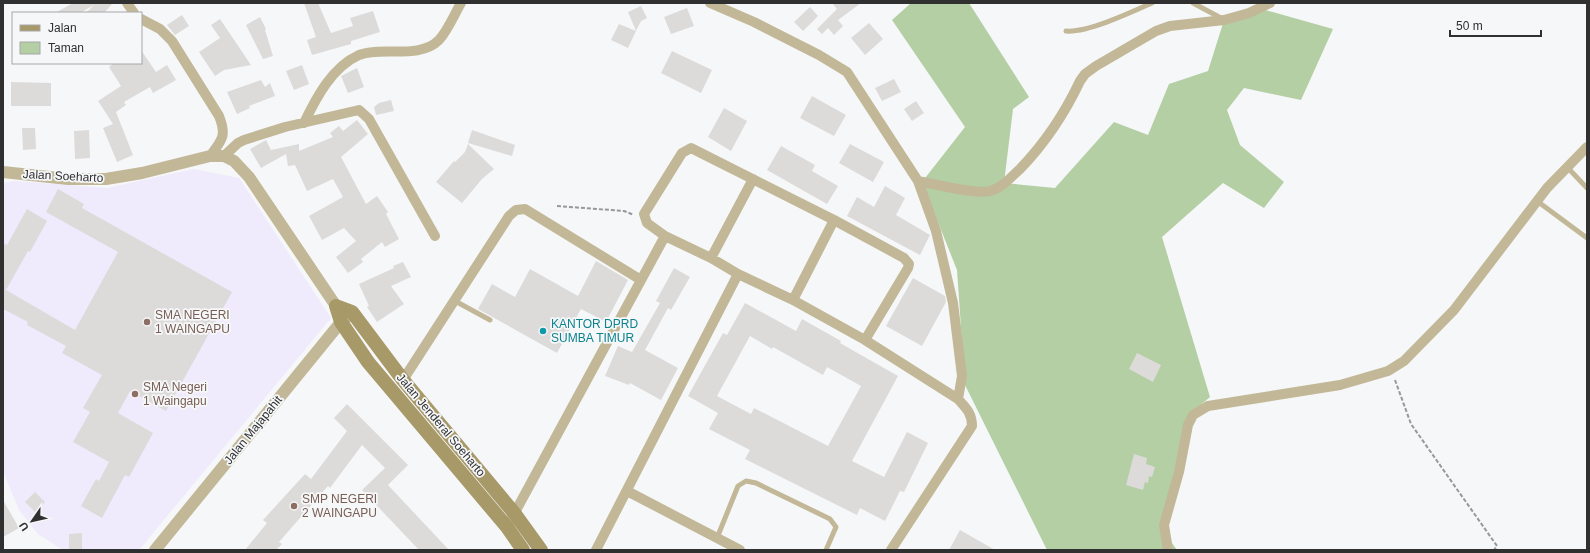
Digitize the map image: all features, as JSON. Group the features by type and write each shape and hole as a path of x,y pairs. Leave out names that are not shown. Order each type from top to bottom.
{"main road":[{"path":"336,306 352,312"},
{"name":"Jalan Jenderal Soeharto","path":"336,306 341,322 368,362 507,527 523,550"},
{"name":"Jalan Jenderal Soeharto","path":"352,312 403,380 516,514 541,550"}],"street":[{"path":"127,3 133,12"},
{"path":"304,123 327,82 350,61 363,54 425,49 439,40 461,3"},
{"path":"710,3 754,22 806,48 847,72 918,181 936,231 953,303 962,376 958,399"},
{"path":"918,181 982,192 996,189 1012,177 1037,151 1057,125 1080,81 1085,74 1096,66 1156,31 1170,26 1224,20 1249,13 1270,3"},
{"path":"142,20 160,29 172,41 219,116 224,128 223,139 210,156"},
{"path":"210,156 224,156 238,143 244,140 304,123 359,110 366,115 435,236"},
{"path":"1168,550 1164,525 1179,472 1188,424 1193,415 1208,406 1316,390 1365,378 1392,369 1414,353 1454,310 1554,180 1587,147"},
{"path":"865,340 908,268 909,264 904,258 834,220 691,148 682,153 644,214 644,219 647,223 665,236 711,258 738,274 793,300 865,340 958,399 969,411 972,418 972,426 891,550"},
{"name":"Jalan Soeharto","path":"3,172 68,178 106,179 136,174 210,156"},
{"name":"Jalan Jenderal Soeharto","path":"224,156 234,161 249,177 336,306"},
{"path":"711,258 753,179"},
{"path":"403,380 509,216 516,210 525,209 641,280"},
{"path":"793,300 834,220"},
{"path":"507,527 516,514 665,236"},
{"path":"596,550 738,274"},
{"name":"Jalan Majapahit","path":"156,550 341,322 352,312"},
{"path":"627,491 740,550"}],"lane":[{"path":"1066,31 1078,31 1117,18 1152,3"},
{"path":"1193,3 1224,20"},
{"path":"1567,168 1587,188"},
{"path":"1537,201 1587,238"},
{"path":"455,301 490,320"},
{"path":"717,538 738,486 746,481 756,483 830,520 836,527 826,550"}],"path":[{"path":"557,206 624,211 644,219"},
{"path":"1392,369 1411,424 1497,546 1494,550"}],"shaded area":[{"name":"SMA Negeri 1 Waingapu","path":"194,169 239,178 331,318 139,550 63,550 38,534 19,510 3,471 3,183 15,181 107,188"}],"green space":[{"path":"911,3 969,3 1029,97 1013,109 1004,183 1055,188 1114,122 1148,135 1169,84 1208,71 1225,17 1258,8 1333,29 1301,100 1244,88 1227,110 1240,145 1284,182 1264,208 1223,183 1162,237 1210,397 1189,415 1167,528 1172,543 1177,550 1047,550 965,385 957,270 922,182 965,127 892,20"}],"building":[{"path":"73,3 113,3 105,12 87,12 94,5 82,12 57,12"},
{"path":"304,3 318,3 331,33 353,26 350,18 373,11 380,32 351,41 351,44 312,55 307,40 316,37"},
{"path":"832,3 861,3 838,20 843,26 834,35 828,28 822,34 817,29 837,9"},
{"path":"641,6 647,18 641,21 636,31 628,12"},
{"path":"810,7 818,16 803,31 794,22"},
{"path":"687,8 694,26 671,34 664,17"},
{"path":"182,15 189,26 175,35 167,25"},
{"path":"260,17 266,29 265,30 273,56 263,59 246,25"},
{"path":"220,19 251,65 224,70 215,76 199,52 220,38 211,25"},
{"path":"869,23 883,39 865,55 851,38"},
{"path":"619,24 636,31 628,48 611,40"},
{"path":"142,51 156,72 167,65 176,80 153,93 150,87 124,102 126,105 116,112 133,155 117,162 103,128 113,124 98,101 121,86 109,67 113,64 142,64"},
{"path":"672,51 712,70 701,93 661,73"},
{"path":"302,65 309,84 294,90 286,71"},
{"path":"357,68 364,87 348,93 341,76"},
{"path":"894,79 901,92 882,101 875,88"},
{"path":"261,80 265,87 270,83 275,96 249,106 250,108 237,114 227,92"},
{"path":"11,82 51,83 51,106 11,106"},
{"path":"812,96 846,115 834,136 800,118"},
{"path":"391,100 394,111 376,115 374,107 379,103"},
{"path":"916,101 924,113 912,121 904,109"},
{"path":"724,108 747,121 731,151 708,137"},
{"path":"357,120 368,134 341,157 366,204 377,196 388,212 386,214 399,239 385,247 382,242 361,259 363,262 348,273 336,257 356,241 344,228 322,240 309,216 343,197 333,179 307,191 295,165 288,166 286,154 261,168 250,149 266,140 271,150 299,144 299,151 333,137 330,133 339,126 343,131"},
{"path":"22,128 35,128 36,149 23,150"},
{"path":"89,130 90,158 75,159 74,131"},
{"path":"472,130 515,145 512,156 468,143"},
{"path":"468,144 494,169 482,179 462,203 436,182 454,161 455,162 465,152"},
{"path":"850,144 884,162 873,182 839,163"},
{"path":"781,146 815,165 812,171 838,186 827,204 767,170"},
{"path":"885,186 905,198 896,215 930,235 920,255 847,216 857,197 874,207"},
{"name":"SMA NEGERI 1 WAINGAPU","path":"58,189 84,204 82,208 232,292 166,411 130,391 118,413 153,433 129,477 125,475 102,518 81,506 96,479 99,481 109,462 73,442 90,412 83,408 102,375 62,353 66,346 27,325 28,322 3,309 3,243 7,245 27,209 47,221 30,252 28,251 6,290 75,330 118,252 46,212"},
{"name":"KANTOR DPRD SUMBA TIMUR","path":"596,261 628,280 606,322 581,309 557,353 478,309 492,284 515,297 530,269 578,296"},
{"path":"403,262 411,277 391,286 404,304 377,322 367,307 369,306 359,284 394,268 393,266"},
{"path":"674,268 690,277 671,310 668,308 645,350 678,368 661,400 630,383 629,385 605,376 618,346 632,352 660,303 656,301"},
{"path":"913,278 945,296 946,302 922,346 886,326"},
{"path":"745,303 796,331 802,319 841,341 840,343 898,376 852,461 884,477 907,432 928,443 904,492 900,491 885,521 860,508 857,515 745,459 750,450 709,429 718,413 688,396 723,333 727,335","holes":["750,336 772,349 773,347 823,375 827,367 861,386 828,446 754,408 751,414 717,396"]},
{"path":"1137,353 1161,365 1153,382 1129,369"},
{"path":"347,404 408,465 388,485 449,550 419,550 362,490 385,468 362,445 330,488 328,486 279,542 282,544 276,550 245,550 267,523 263,520 305,474 311,479 347,431 334,418"},
{"path":"1134,454 1147,458 1146,464 1155,467 1152,477 1149,476 1148,483 1145,482 1143,490 1126,485"},
{"path":"35,492 45,502 35,512 25,502"},
{"path":"3,500 19,528 3,537"},
{"path":"960,530 995,550 949,550"},
{"path":"82,533 82,549 69,549 69,534"}],"place":[{"name":"SMA NEGERI 1 WAINGAPU","path":"147,322"},
{"name":"KANTOR DPRD SUMBA TIMUR","path":"543,331"},
{"name":"SMA Negeri 1 Waingapu","path":"135,394"},
{"name":"SMP NEGERI 2 WAINGAPU","path":"294,506"}]}
